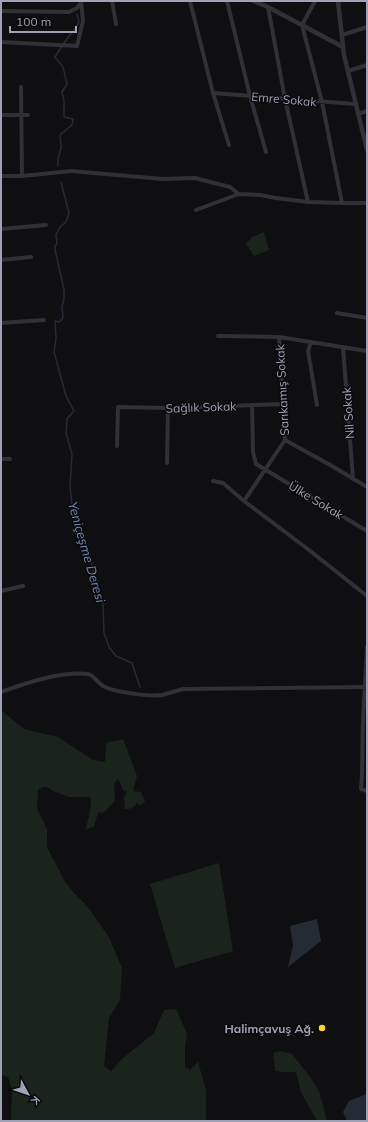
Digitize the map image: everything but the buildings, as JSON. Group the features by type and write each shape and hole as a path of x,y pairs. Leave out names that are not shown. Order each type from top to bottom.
{"street":[{"path":"112,1 116,24"},
{"path":"190,1 213,93 229,145"},
{"path":"227,1 250,96 266,152"},
{"path":"253,1 268,7 343,47"},
{"path":"315,1 302,25 322,102 342,203"},
{"path":"338,1 343,47 355,104 367,150"},
{"path":"1,11 69,12 77,8 81,2"},
{"path":"1,42 77,46 83,21 81,2"},
{"path":"268,7 285,99 308,202"},
{"path":"342,35 367,27"},
{"path":"348,71 367,65"},
{"path":"21,87 22,176"},
{"name":"Emre Sokak","path":"213,93 355,104"},
{"path":"358,114 367,111"},
{"path":"1,116 28,115"},
{"path":"1,176 22,176 71,171 163,179 195,178 230,187 239,194"},
{"path":"196,210 239,194 260,195 308,202 367,202"},
{"path":"1,229 46,225"},
{"path":"1,260 31,257"},
{"path":"337,313 367,318"},
{"path":"1,323 44,320"},
{"path":"218,336 279,337 367,351"},
{"name":"Sarıkamış Sokak","path":"244,501 286,440 279,337"},
{"path":"311,342 308,351 317,404"},
{"name":"Nil Sokak","path":"343,347 353,479"},
{"name":"Sağlık Sokak","path":"117,446 118,407 168,408 283,404"},
{"path":"252,405 253,452 256,464 265,469"},
{"path":"167,463 168,408"},
{"path":"286,440 367,487"},
{"path":"1,459 10,459"},
{"name":"Ülke Sokak","path":"265,469 367,531"},
{"path":"213,481 223,484 367,596"},
{"path":"1,591 23,586"},
{"path":"367,648 361,789 367,791"},
{"path":"1,692 59,675 78,674 90,674 104,686 134,694 161,695 183,689 366,687"}],"shaded area":[{"path":"264,232 269,250 254,256 246,244 252,237"},
{"path":"1,710 24,729 58,737 93,760 105,762 106,743 123,739 137,776 133,791 141,792 145,801 140,806 137,802 132,808 125,809 124,798 127,791 124,791 118,779 114,784 114,802 103,813 98,812 94,827 86,829 91,805 90,797 69,797 53,791 45,786 38,790 37,808 47,829 47,847 64,880 73,892 87,906 109,937 122,968 120,1000 109,1018 104,1066 111,1071 122,1059 154,1033 164,1010 176,1009 187,1034 185,1046 185,1067 190,1070 198,1062 206,1090 206,1121 11,1121 12,1090 8,1077 1,1075"},
{"path":"219,863 233,951 175,968 150,884"},
{"path":"317,919 321,941 288,967 293,945 290,926"},
{"path":"282,1051 292,1054 319,1091 327,1121 317,1121 301,1092 296,1072 275,1071 273,1053"},
{"path":"367,1094 367,1121 347,1121 343,1112 349,1101"}],"waterway":[{"name":"Yeniçeşme Deresi","path":"58,166 61,148 60,135 72,125 73,119 64,117 64,101 62,92 67,84 63,67 55,57 77,26 79,22 77,14"},
{"name":"Yeniçeşme Deresi","path":"61,182 69,213 66,222 60,227 56,235 57,244 55,246 55,250 64,289 64,298 62,307 63,318 59,322 55,321 56,339 54,352 66,396 74,411 67,419 66,433 72,454 70,487 73,512 87,549 103,604 104,633 109,647 116,656 132,663 140,687"}],"place":[{"name":"Halimçavuş Ağ.","path":"322,1028"}]}
